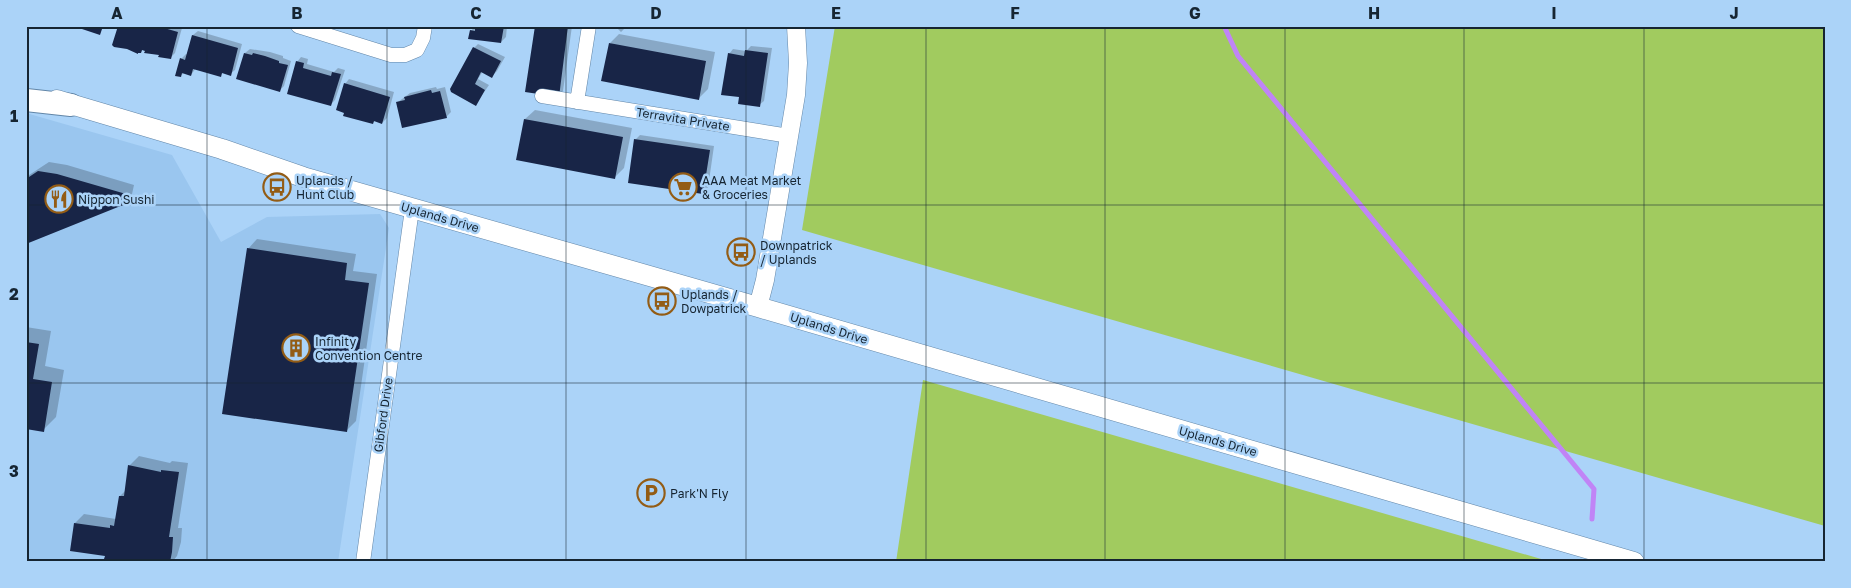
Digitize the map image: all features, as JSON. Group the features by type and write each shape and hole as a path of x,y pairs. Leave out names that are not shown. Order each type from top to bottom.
{"main road":[{"name":"Uplands Drive","path":"26,90 222,149 303,178 758,306 1634,562"},
{"path":"26,100 71,105"}],"street":[{"path":"298,26 391,55 405,55 417,50 423,38 425,26"},
{"path":"577,102 589,26"},
{"path":"758,306 765,280 796,95 798,63 796,26"},
{"name":"Terravita Private","path":"542,96 789,136"},
{"name":"Gibford Drive","path":"362,562 412,209"}],"shaded area":[{"path":"26,113 172,155 221,242 267,217 380,214 389,228 338,562 26,562"}],"green space":[{"path":"835,26 1825,26 1825,526 802,230"},
{"path":"923,380 1548,561 1550,562 896,562"}],"building":[{"path":"73,26 103,26 100,35"},
{"path":"118,26 157,26 178,32 171,59 144,53 145,51 142,50 138,54 127,49 114,47 112,45"},
{"path":"475,26 504,26 501,43 468,39 470,30 475,31"},
{"path":"535,26 568,26 559,97 525,92"},
{"path":"192,35 238,48 231,76 222,73 221,77 193,69 191,76 182,73 181,77 175,76 180,58 185,60"},
{"path":"609,43 706,61 699,100 601,81"},
{"path":"473,47 501,61 492,78 481,72 475,84 485,90 476,106 451,92 450,89"},
{"path":"745,50 768,53 760,107 738,104 739,97 721,95 728,53 744,56"},
{"path":"244,53 265,56 288,65 280,92 236,79"},
{"path":"296,61 304,63 303,68 331,76 332,72 341,74 331,106 287,94"},
{"path":"344,83 390,97 382,124 374,121 373,124 343,116 344,113 336,110"},
{"path":"431,90 432,93 440,91 447,118 402,128 396,102 405,100 404,97"},
{"path":"524,119 623,137 615,179 516,160"},
{"path":"634,139 710,150 703,194 628,183"},
{"path":"38,171 57,174 126,194 123,205 26,244 26,179"},
{"name":"Infinity Convention Centre","path":"247,248 347,263 345,280 369,283 347,432 222,414"},
{"path":"26,342 39,344 33,379 52,382 44,432 26,429"},
{"path":"128,465 161,472 161,470 179,472 169,537 173,537 170,562 108,562 108,559 104,559 105,556 70,551 74,523 110,528 110,525 114,526 119,496 124,496"}],"waterway":[{"path":"1224,26 1238,56 1594,489 1592,519"}],"place":[{"name":"Uplands / Hunt Club","path":"277,187"},
{"name":"AAA Meat Market & Groceries","path":"683,187"},
{"name":"Nippon Sushi","path":"59,199"},
{"name":"Downpatrick / Uplands","path":"741,252"},
{"name":"Uplands / Dowpatrick","path":"662,301"},
{"name":"Infinity Convention Centre","path":"296,348"},
{"name":"Park'N Fly","path":"651,493"}]}
